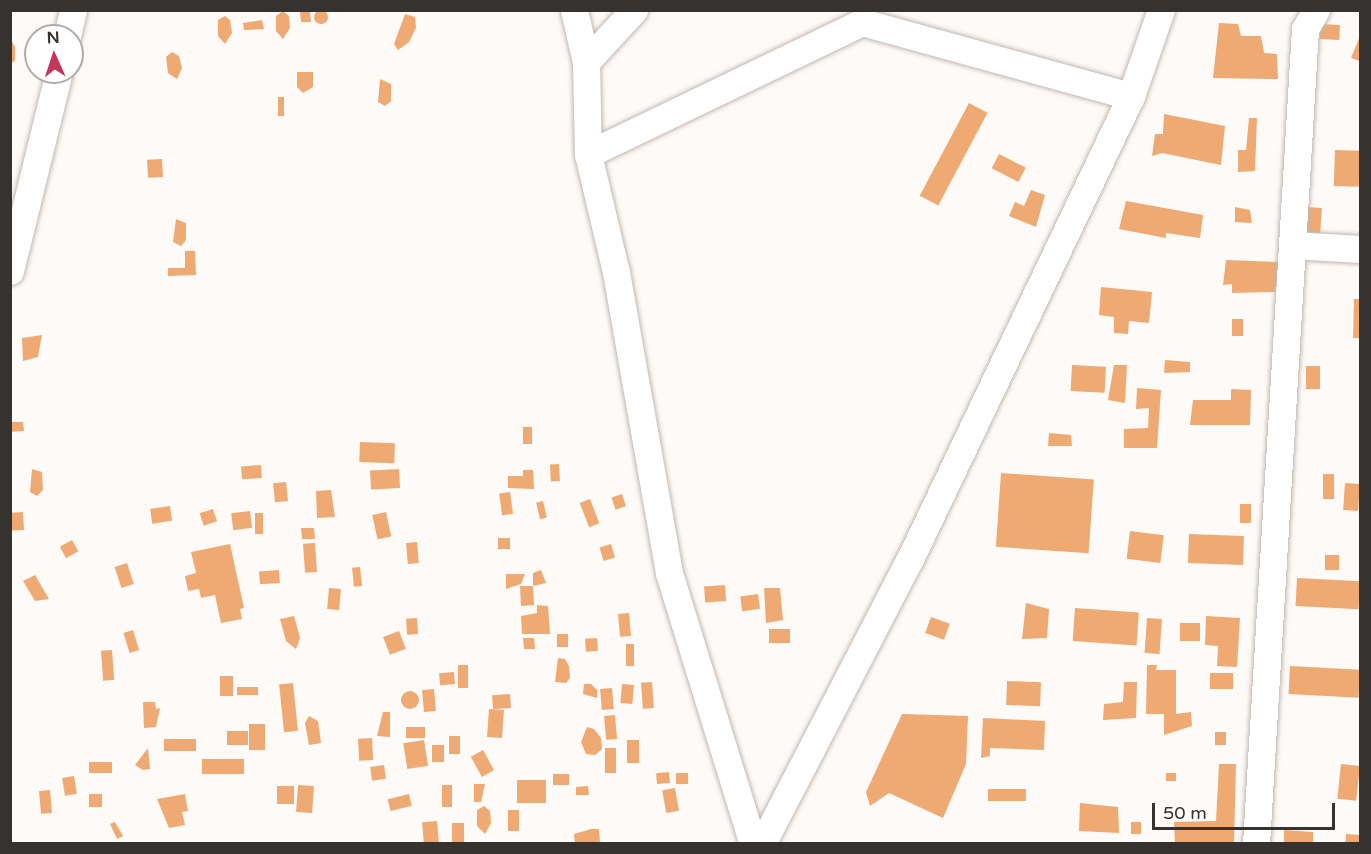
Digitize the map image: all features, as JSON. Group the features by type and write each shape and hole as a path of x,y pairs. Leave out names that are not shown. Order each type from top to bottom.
{"street":[{"path":"574,10 586,62 588,154 616,272 669,573 753,843"},
{"path":"586,62 634,10"},
{"path":"762,843 910,559 1131,96 1161,10"},
{"path":"1256,843 1305,29 1316,10"},
{"path":"588,154 862,22 895,21 1131,96"},
{"path":"10,271 55,84"},
{"path":"1292,245 1360,249"}],"building":[{"path":"318,10 324,10 328,17 324,24 318,24 314,20 314,14"},
{"path":"283,11 289,16 290,28 283,39 276,31 276,16"},
{"path":"300,12 310,12 311,22 301,22"},
{"path":"405,14 415,17 416,28 409,42 398,50 394,44"},
{"path":"225,16 230,20 232,33 225,44 218,36 218,20"},
{"path":"262,20 264,29 244,30 243,23"},
{"path":"1219,23 1238,24 1241,36 1261,36 1264,53 1277,54 1278,79 1213,78"},
{"path":"1320,24 1340,25 1339,40 1319,39"},
{"path":"1360,36 1360,61 1351,58"},
{"path":"10,38 15,47 15,60 10,65"},
{"path":"172,52 179,56 182,68 177,79 168,73 166,57"},
{"path":"297,72 313,72 313,87 303,93 297,87"},
{"path":"380,79 391,84 391,101 385,106 378,102"},
{"path":"278,97 284,97 284,116 278,116"},
{"path":"969,103 988,113 938,206 920,196"},
{"path":"1164,114 1225,126 1221,165 1162,153 1152,156 1155,134 1163,134"},
{"path":"1249,118 1257,118 1255,171 1238,172 1238,150 1246,150"},
{"path":"1335,150 1360,151 1359,187 1334,186"},
{"path":"999,154 1026,168 1018,182 992,168"},
{"path":"162,159 163,177 148,178 147,160"},
{"path":"1031,190 1045,195 1036,227 1009,216 1015,202 1024,206"},
{"path":"1126,201 1203,215 1200,238 1166,233 1166,238 1119,229"},
{"path":"1235,207 1250,210 1252,223 1235,222"},
{"path":"1306,207 1322,208 1320,233 1304,232"},
{"path":"176,219 186,223 186,240 181,246 173,242"},
{"path":"185,251 195,251 196,275 168,276 168,268 185,268"},
{"path":"1226,260 1279,262 1275,292 1232,293 1232,284 1223,285"},
{"path":"1101,287 1152,292 1149,323 1129,321 1128,334 1114,333 1114,317 1099,315"},
{"path":"1354,299 1360,299 1360,338 1353,338"},
{"path":"1232,319 1243,319 1243,336 1232,336"},
{"path":"42,335 38,357 23,361 22,338"},
{"path":"1165,360 1190,362 1190,372 1164,373"},
{"path":"1072,365 1106,367 1105,393 1071,391"},
{"path":"1114,365 1127,365 1125,403 1108,400"},
{"path":"1306,366 1320,366 1320,389 1306,389"},
{"path":"1137,388 1161,390 1157,448 1124,448 1124,429 1148,428 1149,408 1136,409"},
{"path":"1231,389 1251,390 1250,425 1190,425 1193,400 1231,400"},
{"path":"10,422 23,422 24,431 10,432"},
{"path":"523,427 532,427 532,444 523,444"},
{"path":"1049,433 1071,435 1072,446 1048,446"},
{"path":"360,442 395,443 394,463 359,462"},
{"path":"550,464 559,464 560,481 551,481"},
{"path":"261,465 262,478 242,479 241,466"},
{"path":"32,469 42,472 43,490 37,496 30,492"},
{"path":"399,469 400,488 371,489 370,471"},
{"path":"523,470 533,470 534,489 508,488 508,476 523,476"},
{"path":"1001,473 1094,479 1089,553 996,547"},
{"path":"1323,474 1334,474 1334,499 1323,499"},
{"path":"286,482 288,501 275,502 273,483"},
{"path":"1345,483 1360,484 1358,511 1343,510"},
{"path":"331,490 335,517 317,518 316,491"},
{"path":"510,492 513,514 502,515 499,494"},
{"path":"622,494 626,506 616,510 612,497"},
{"path":"590,499 599,523 589,527 580,503"},
{"path":"543,501 547,518 540,519 536,503"},
{"path":"1240,504 1251,504 1251,523 1240,523"},
{"path":"170,506 172,521 152,524 150,509"},
{"path":"213,509 217,521 204,526 200,513"},
{"path":"250,511 252,528 233,530 231,513"},
{"path":"23,512 24,530 12,531 11,513"},
{"path":"386,512 391,536 378,539 372,515"},
{"path":"255,513 263,513 263,534 255,534"},
{"path":"301,528 314,528 315,539 302,539"},
{"path":"1130,531 1164,535 1160,563 1127,559"},
{"path":"1189,534 1244,536 1243,565 1188,563"},
{"path":"498,538 510,538 510,549 498,549"},
{"path":"72,540 78,551 66,558 60,547"},
{"path":"417,542 419,563 408,564 406,543"},
{"path":"315,543 317,572 305,573 303,544"},
{"path":"230,544 244,608 240,609 242,619 221,623 215,595 201,598 199,589 188,591 185,576 196,573 191,552"},
{"path":"611,544 615,557 604,561 600,548"},
{"path":"1325,555 1339,555 1339,570 1325,570"},
{"path":"127,563 134,584 121,588 115,567"},
{"path":"360,567 362,586 354,587 352,568"},
{"path":"279,570 280,583 260,584 259,571"},
{"path":"541,570 546,583 533,586 533,573"},
{"path":"506,574 525,574 521,584 506,589"},
{"path":"35,575 49,599 35,601 23,581"},
{"path":"1297,578 1360,581 1358,609 1296,606"},
{"path":"725,585 726,601 705,602 704,586"},
{"path":"520,586 533,586 534,605 521,606"},
{"path":"329,588 341,589 339,610 327,609"},
{"path":"764,588 780,588 783,620 766,623"},
{"path":"758,594 760,609 742,611 740,597"},
{"path":"1026,603 1049,609 1047,638 1022,639"},
{"path":"537,605 548,606 550,634 522,634 521,616 537,613"},
{"path":"1075,608 1139,612 1137,645 1073,641"},
{"path":"629,613 631,636 620,637 618,614"},
{"path":"294,616 300,638 296,649 286,641 280,619"},
{"path":"1206,616 1240,618 1237,667 1217,666 1218,646 1205,645"},
{"path":"931,617 950,624 944,640 925,633"},
{"path":"417,618 418,634 407,635 406,619"},
{"path":"1147,618 1162,619 1160,654 1145,653"},
{"path":"1180,623 1200,623 1200,641 1180,641"},
{"path":"769,629 790,629 790,643 769,643"},
{"path":"133,630 139,650 130,653 123,633"},
{"path":"399,631 406,649 390,655 383,637"},
{"path":"557,634 568,634 568,647 557,647"},
{"path":"523,638 534,638 535,649 524,649"},
{"path":"597,638 598,651 586,652 585,639"},
{"path":"626,644 634,644 634,666 626,666"},
{"path":"112,650 114,680 103,681 101,651"},
{"path":"558,658 565,659 569,666 570,678 566,683 555,682"},
{"path":"458,665 468,665 468,688 458,688"},
{"path":"1147,665 1157,665 1156,670 1176,670 1176,714 1191,712 1192,726 1164,735 1164,714 1146,714"},
{"path":"1290,666 1360,670 1358,698 1289,694"},
{"path":"454,672 455,684 440,685 439,673"},
{"path":"1210,673 1233,673 1233,689 1210,689"},
{"path":"220,676 233,676 233,696 220,696"},
{"path":"1007,681 1041,682 1040,706 1006,705"},
{"path":"652,682 654,708 643,709 641,683"},
{"path":"1124,682 1137,682 1136,718 1103,720 1104,704 1123,702"},
{"path":"293,683 298,731 284,732 279,684"},
{"path":"584,684 591,684 597,690 597,698 583,694"},
{"path":"622,684 634,685 632,704 620,703"},
{"path":"237,687 258,687 258,695 237,695"},
{"path":"612,688 614,709 602,710 600,689"},
{"path":"434,689 436,711 424,712 422,690"},
{"path":"406,691 414,691 419,696 417,707 406,709 401,704 401,696"},
{"path":"510,694 511,708 493,709 492,695"},
{"path":"143,702 155,702 156,709 160,708 156,727 144,728"},
{"path":"489,709 504,710 502,738 487,737"},
{"path":"383,712 390,712 390,737 377,736"},
{"path":"902,714 968,716 966,764 943,818 889,793 870,806 866,792"},
{"path":"615,715 617,739 606,740 604,716"},
{"path":"309,716 318,721 321,743 309,745 305,723"},
{"path":"983,718 1045,721 1044,750 990,748 990,756 981,758"},
{"path":"249,724 265,724 265,750 249,750"},
{"path":"406,727 425,727 425,738 406,738"},
{"path":"587,727 594,729 601,738 602,749 595,755 586,754 581,742"},
{"path":"227,731 248,731 248,745 227,745"},
{"path":"1215,732 1226,732 1226,745 1215,745"},
{"path":"449,736 460,736 460,754 449,754"},
{"path":"372,738 373,760 359,761 358,739"},
{"path":"164,739 196,739 196,751 164,751"},
{"path":"424,740 428,766 407,769 403,743"},
{"path":"627,740 639,740 639,763 627,763"},
{"path":"432,745 444,745 444,762 432,762"},
{"path":"148,748 150,769 143,770 135,765"},
{"path":"605,748 616,748 616,773 605,773"},
{"path":"483,750 494,770 482,777 471,757"},
{"path":"202,759 244,759 244,774 202,774"},
{"path":"89,762 112,762 112,773 89,773"},
{"path":"1219,764 1236,764 1234,844 1175,844 1174,822 1216,821"},
{"path":"1341,764 1360,766 1356,801 1337,799"},
{"path":"384,765 386,779 372,781 370,767"},
{"path":"669,772 670,783 657,784 656,773"},
{"path":"676,773 688,773 688,784 676,784"},
{"path":"1166,773 1176,773 1176,781 1166,781"},
{"path":"553,774 569,774 569,785 553,785"},
{"path":"74,776 77,794 65,796 62,778"},
{"path":"517,780 546,780 546,803 517,803"},
{"path":"474,784 485,784 481,802 474,802"},
{"path":"298,785 314,786 312,813 296,812"},
{"path":"442,785 452,785 452,807 442,807"},
{"path":"277,786 294,786 294,804 277,804"},
{"path":"588,786 589,795 576,795 576,787"},
{"path":"675,788 679,811 666,813 662,790"},
{"path":"988,789 1026,789 1026,801 988,801"},
{"path":"50,790 52,813 41,814 39,791"},
{"path":"89,794 102,794 102,807 89,807"},
{"path":"185,794 188,811 182,812 185,825 169,828 157,799"},
{"path":"409,794 412,806 391,811 388,799"},
{"path":"1080,803 1118,807 1119,833 1079,831"},
{"path":"484,806 490,811 491,823 485,834 477,826 477,810"},
{"path":"508,810 519,810 519,831 508,831"},
{"path":"437,821 439,842 424,843 422,822"},
{"path":"115,822 123,836 117,839 110,824"},
{"path":"1131,822 1141,822 1141,834 1131,834"},
{"path":"452,823 464,823 464,844 452,844"},
{"path":"599,829 600,844 575,844 574,834"},
{"path":"1284,830 1313,832 1313,844 1284,844"},
{"path":"1346,834 1360,835 1359,844 1345,844"}]}
